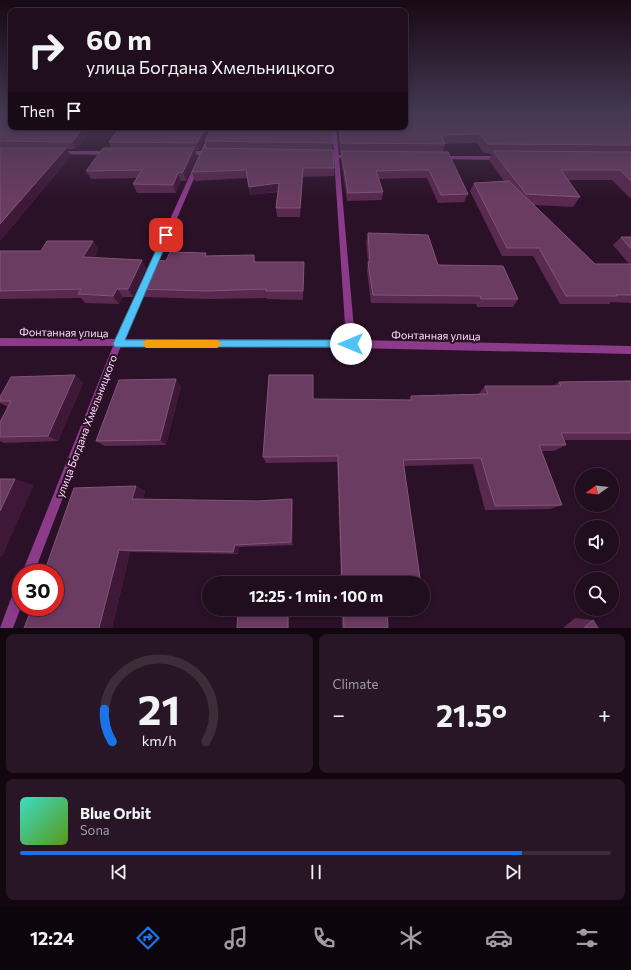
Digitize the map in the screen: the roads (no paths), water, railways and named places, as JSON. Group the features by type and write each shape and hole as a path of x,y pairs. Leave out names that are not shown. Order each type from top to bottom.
{"street":[{"name":"улица Богдана Хмельницкого","path":"32,564 118,344 208,141"},
{"path":"335,141 351,344"},
{"path":"54,152 117,153"},
{"path":"179,153 218,153"},
{"path":"313,156 361,157"},
{"path":"432,157 504,158"},
{"name":"Фонтанная улица","path":"0,342 118,344 351,344 631,350"},
{"path":"6,628 12,613"}]}
